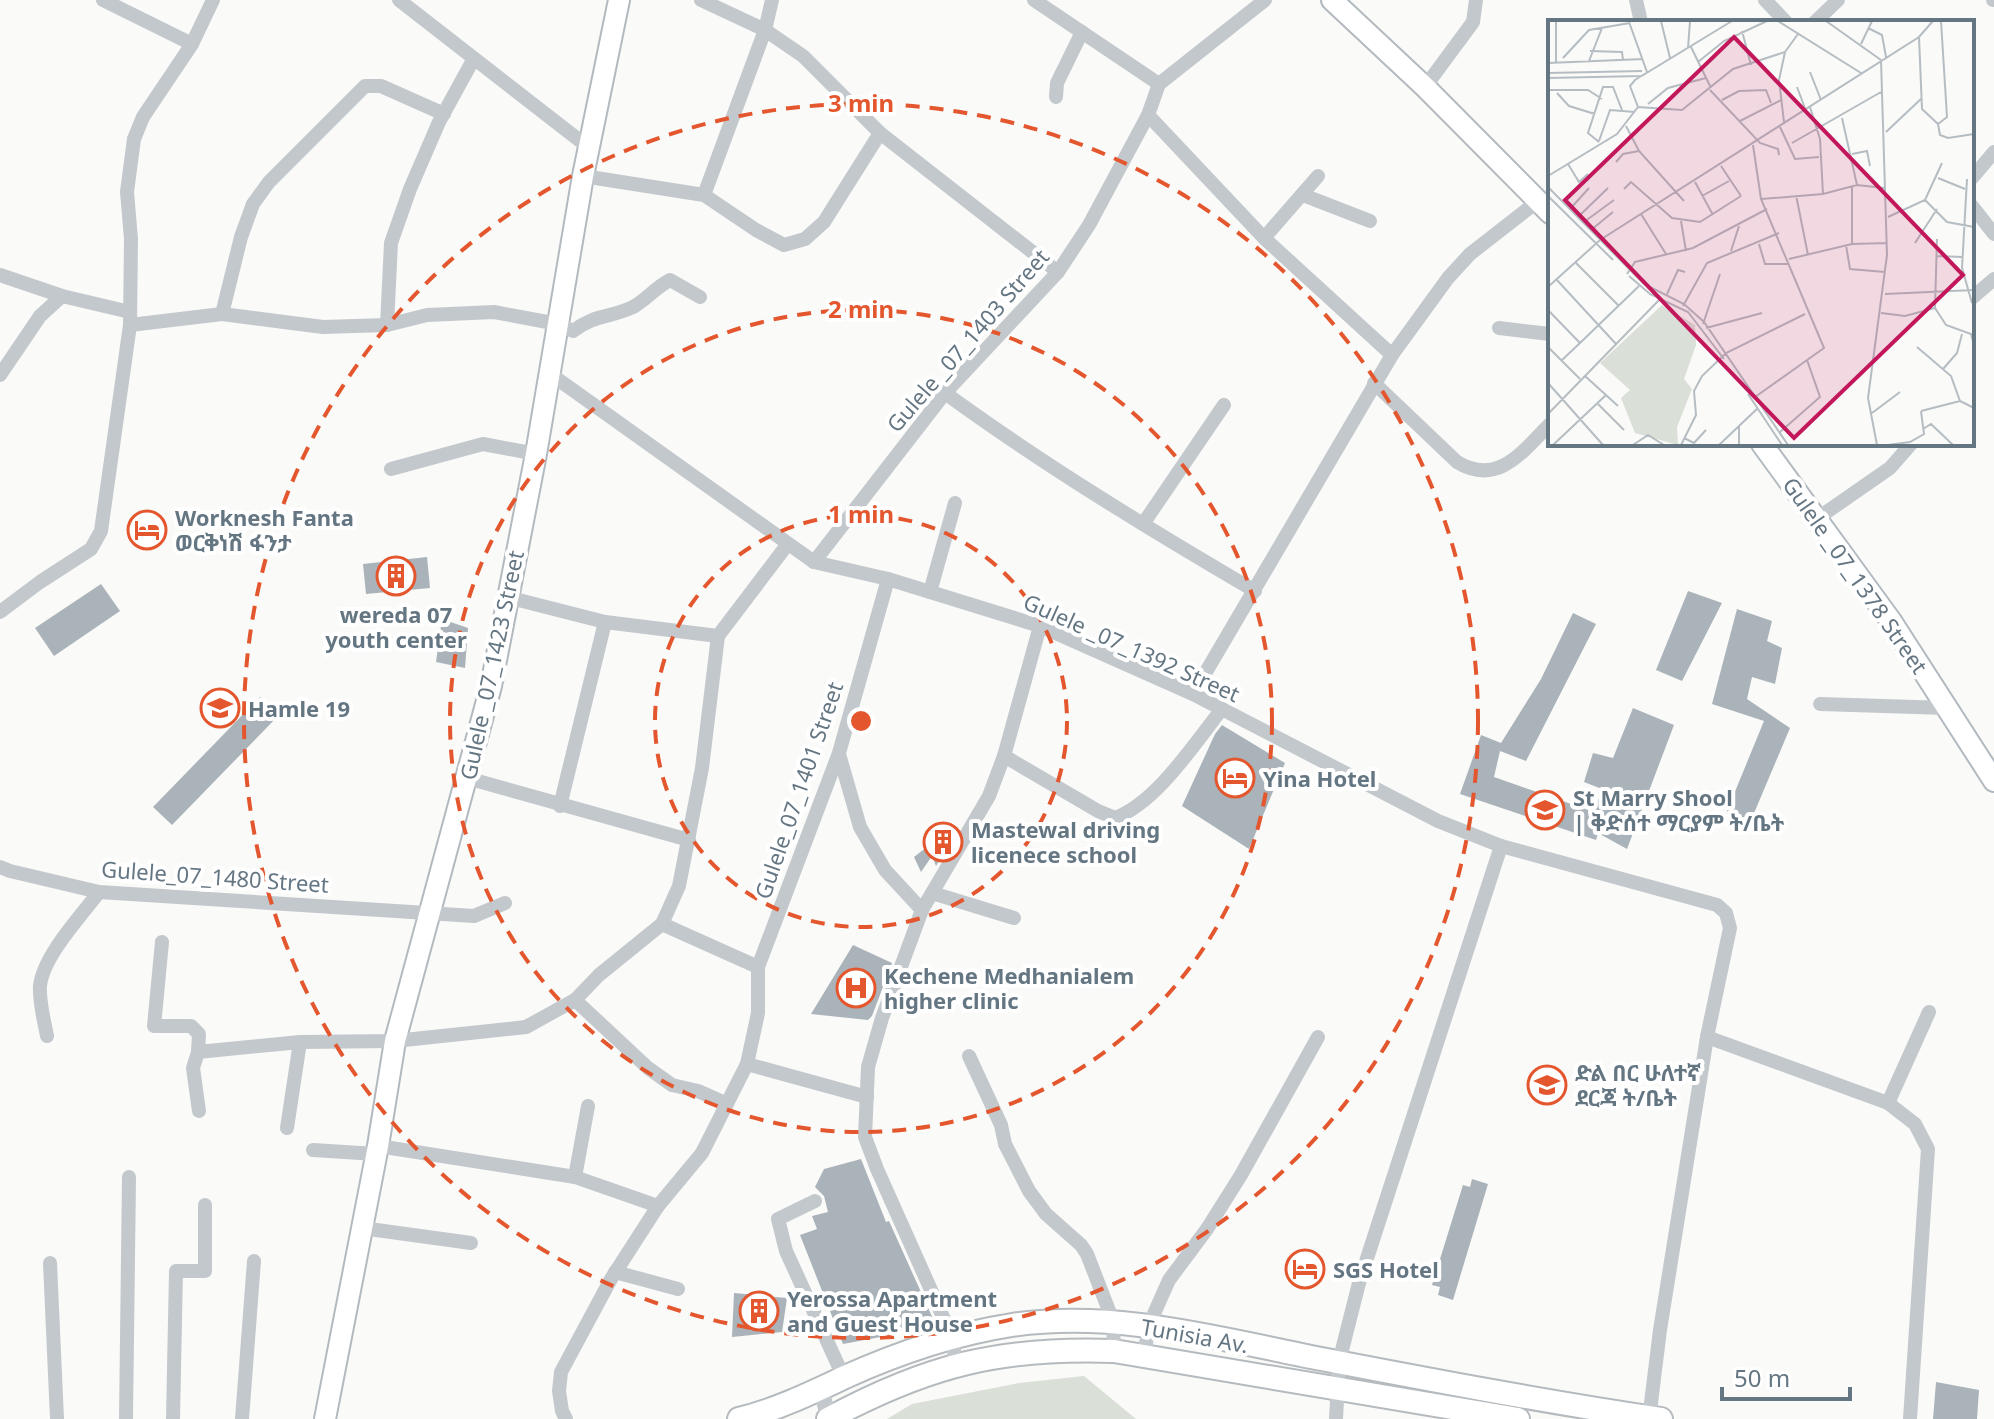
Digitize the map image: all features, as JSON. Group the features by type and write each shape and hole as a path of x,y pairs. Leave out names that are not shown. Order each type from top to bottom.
{"main road":[{"name":"Gulele _07_1423 Street","path":"325,1419 395,1041 491,686 536,454 588,147 619,0"},
{"path":"1332,0 1425,87 1544,207"},
{"name":"Gulele _07_1378 Street","path":"1764,446 1891,621 1994,781"},
{"name":"Tunisia Av.","path":"739,1419 952,1337 1013,1325 1113,1321 1149,1325 1653,1418"},
{"name":"Tunisia Av.","path":"828,1419 871,1396 956,1364 1002,1355 1114,1351 1518,1419"}],"street":[{"path":"103,0 192,44"},
{"path":"0,612 91,549 101,531 130,319 131,239 127,192 134,139 143,117 192,44 213,0"},
{"path":"399,0 588,147"},
{"path":"701,0 765,30 803,56 880,133 1058,272"},
{"path":"704,195 765,30 772,0"},
{"path":"1034,0 1159,84 1265,0"},
{"path":"1425,87 1473,22 1476,0"},
{"path":"1636,0 1641,20"},
{"path":"1765,0 1784,20"},
{"path":"1817,20 1838,0"},
{"path":"1056,97 1057,83 1082,32"},
{"path":"387,325 391,243 410,189 473,60"},
{"name":"Gulele _07_1403 Street","path":"814,562 945,393 1058,272 1089,225 1148,115 1159,84"},
{"path":"222,314 241,237 253,204 269,182 365,86 381,86 444,114"},
{"path":"1148,115 1264,238 1392,355"},
{"path":"583,176 704,195 784,245 805,239 824,222 880,133"},
{"path":"1974,176 1994,152"},
{"path":"1264,238 1318,176"},
{"path":"1303,195 1370,221"},
{"path":"1193,694 1392,355 1448,278 1470,254 1544,207"},
{"path":"1974,209 1994,234"},
{"path":"0,275 130,319 222,314 323,327 387,325 427,315 494,312 558,324 573,331 588,320 635,306 670,280 700,297"},
{"path":"1974,296 1994,279"},
{"path":"0,375 40,316 62,296"},
{"path":"1499,328 1548,334"},
{"name":"Gulele _07_1392 Street","path":"549,373 814,562 888,579 1040,626 1193,694 1438,821 1501,846 1717,905 1726,913 1730,928 1707,1037"},
{"path":"1374,383 1457,462 1471,471 1493,470 1512,463 1548,426"},
{"path":"945,393 1143,524 1255,591"},
{"path":"1143,524 1224,405"},
{"path":"391,469 483,444 536,454"},
{"path":"1818,518 1890,468 1909,446"},
{"path":"930,592 955,503"},
{"path":"198,1052 300,1042 395,1041 526,1027 575,1000 599,975 662,924 679,886 689,840 702,768 718,636 787,545"},
{"name":"Gulele_07_1401 Street","path":"566,1419 559,1391 561,1372 615,1272 658,1206 702,1153 747,1064 758,1013 758,967 839,753 888,579"},
{"path":"507,597 605,622 718,636"},
{"path":"560,806 605,622"},
{"path":"956,1364 952,1337 865,1137 868,1067 882,1018 922,910 989,796 1004,756 1040,626"},
{"path":"1820,704 1947,708"},
{"path":"1004,756 1115,818 1126,814 1157,788 1222,709"},
{"path":"839,753 860,827 885,870 922,910"},
{"path":"467,778 689,840"},
{"path":"1336,1419 1339,1362 1359,1283 1501,846"},
{"name":"Gulele_07_1480 Street","path":"0,867 99,892 250,903 474,916 505,903"},
{"path":"47,1036 40,990 42,973 99,892"},
{"path":"932,893 1014,918"},
{"path":"662,924 758,967"},
{"path":"162,942 154,1026 191,1026 199,1034 193,1068 199,1111"},
{"path":"575,1000 648,1068 672,1085 727,1104"},
{"path":"1888,1103 1929,1012"},
{"path":"1144,1356 1149,1325 1169,1280 1207,1229 1241,1175 1318,1037"},
{"path":"1653,1418 1660,1330 1707,1037 1888,1103 1915,1124 1928,1149 1910,1419"},
{"path":"287,1128 300,1042"},
{"path":"969,1056 1001,1125 1005,1144 1029,1191 1046,1214 1087,1254 1113,1321 1114,1351"},
{"path":"747,1064 867,1097"},
{"path":"575,1177 588,1106"},
{"path":"313,1150 377,1150 575,1177 658,1206"},
{"path":"126,1419 129,1177"},
{"path":"815,1201 778,1219 786,1251 844,1378"},
{"path":"173,1419 176,1271 205,1271 205,1205"},
{"path":"362,1228 471,1243"},
{"path":"242,1419 254,1261"},
{"path":"50,1263 57,1419"},
{"path":"615,1272 678,1289"},
{"path":"821,1390 828,1419"}],"shaded area":[{"path":"1084,1376 1136,1419 887,1419 912,1404 1019,1383"}],"building":[{"name":"wereda 07 youth center","path":"427,557 430,588 366,594 363,564"},
{"path":"101,584 120,611 54,656 35,628"},
{"path":"1688,591 1722,603 1682,681 1656,670"},
{"path":"1737,609 1772,621 1767,641 1782,648 1775,684 1752,677 1747,699 1790,728 1749,825 1727,811 1764,721 1712,704"},
{"path":"1573,613 1596,624 1526,761 1500,751 1494,777 1594,812 1602,789 1584,782 1593,753 1613,758 1633,708 1674,725 1627,849 1598,833 1596,840 1460,794 1481,735 1501,743 1541,679"},
{"path":"442,619 468,628 465,668 436,662"},
{"path":"260,697 279,715 172,825 153,807"},
{"name":"Yina Hotel","path":"1222,725 1285,763 1249,849 1182,806"},
{"name":"Mastewal driving licenece school","path":"944,834 947,836 942,842 945,851 936,866 932,856 921,872 914,857"},
{"name":"Kechene Medhanialem higher clinic","path":"853,945 892,963 872,1016 868,1020 811,1014"},
{"path":"861,1159 886,1222 889,1221 934,1321 904,1327 886,1336 843,1344 800,1235 817,1229 812,1216 828,1212 824,1196 815,1187 824,1169"},
{"path":"1472,1179 1488,1184 1453,1300 1438,1295 1440,1287 1432,1285 1463,1185 1470,1187"},
{"name":"Yerossa Apartment and Guest House","path":"734,1293 787,1298 782,1332 732,1337"},
{"path":"1936,1382 1979,1390 1977,1419 1933,1419"}],"place":[{"name":"Worknesh Fanta ወርቅነሽ ፋንታ","path":"147,530"},
{"name":"wereda 07 youth center","path":"396,576"},
{"name":"Hamle 19","path":"220,708"},
{"name":"Yina Hotel","path":"1235,778"},
{"name":"St Marry Shool | ቅድሰተ ማርያም ት/ቤት","path":"1545,810"},
{"name":"Mastewal driving licenece school","path":"943,842"},
{"name":"Kechene Medhanialem higher clinic","path":"856,988"},
{"name":"ድል በር ሁለተኛ ደርጃ ት/ቤት","path":"1547,1085"},
{"name":"SGS Hotel","path":"1305,1269"},
{"name":"Yerossa Apartment and Guest House","path":"759,1311"}]}
